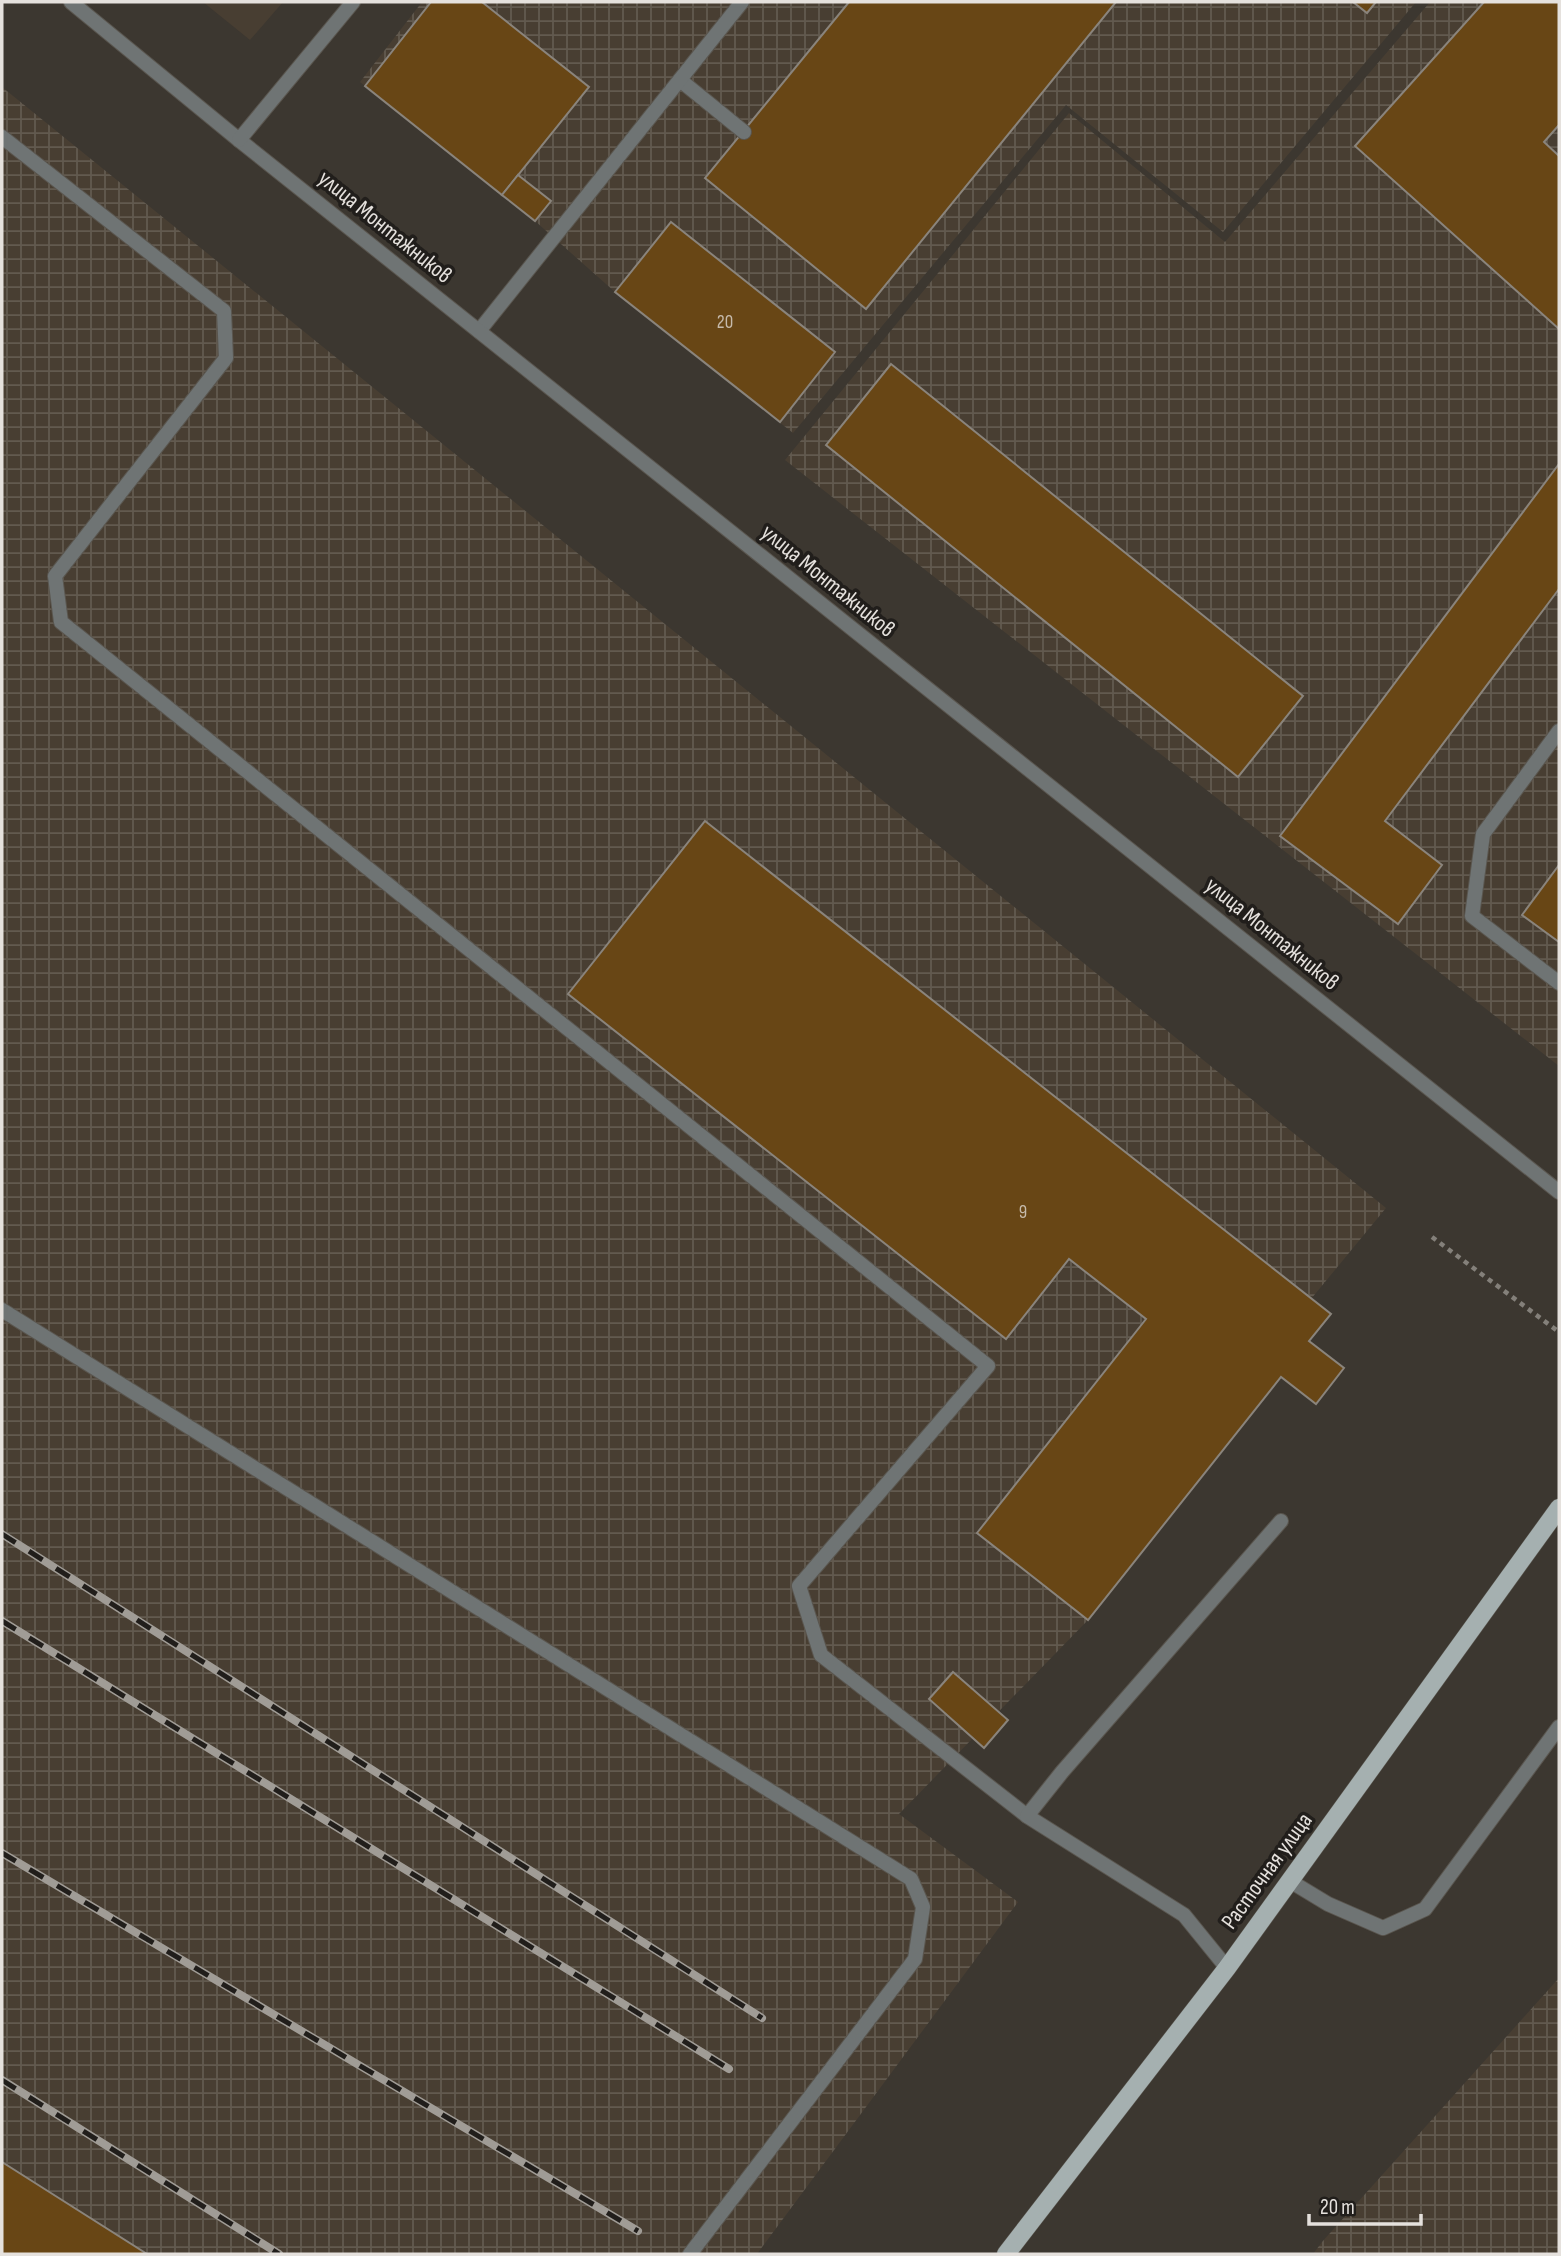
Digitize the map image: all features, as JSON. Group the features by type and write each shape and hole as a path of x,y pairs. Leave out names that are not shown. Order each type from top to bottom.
{"main road":[{"name":"Расточная улица","path":"1006,2254 1227,1968 1559,1508"}],"street":[{"name":"улица Монтажников","path":"71,2 239,140 1559,1192"},
{"path":"239,140 353,2"},
{"path":"479,331 742,2"},
{"path":"680,80 744,132"},
{"path":"2,137 224,311 226,358 55,576 61,622 988,1366 799,1586 821,1656 1027,1816 1184,1915 1227,1968"},
{"path":"1559,731 1483,834 1472,916 1559,983"},
{"path":"2,1310 911,1879 923,1907 915,1959 691,2254"},
{"path":"1027,1816 1062,1772 1281,1521"},
{"path":"1290,1881 1328,1904 1383,1928 1424,1909 1559,1727"}],"path":[{"path":"1432,1237 1559,1332"}],"shaded area":[{"path":"203,2 283,2 250,40"},
{"path":"422,2 1416,2 1223,232 1066,105 793,433 615,292 535,221 360,82"},
{"path":"1430,2 1559,2 1559,1066 785,460 1069,113 1225,242"},
{"path":"2,87 1386,1208 1311,1299 1331,1314 1309,1341 1344,1368 1316,1404 1281,1377 1088,1620 899,1814 1018,1902 757,2254 2,2254"},
{"path":"1559,1978 1559,2254 1313,2254 1322,2242"}],"building":[{"path":"431,2 482,2 589,87 502,195 365,86"},
{"path":"849,2 1116,2 866,309 705,178"},
{"path":"1353,2 1376,2 1367,13"},
{"path":"1484,2 1559,2 1559,125 1544,142 1559,156 1559,329 1355,146"},
{"path":"518,175 551,201 535,221 502,195"},
{"path":"671,222 835,352 780,422 615,292"},
{"path":"891,364 1303,696 1238,777 826,445"},
{"path":"1559,464 1559,589 1385,821 1442,865 1398,924 1280,836"},
{"path":"705,821 1331,1314 1309,1341 1344,1368 1316,1404 1281,1377 1088,1620 977,1533 1146,1319 1069,1259 1006,1339 568,994"},
{"path":"1559,865 1559,942 1522,915"},
{"path":"953,1672 1008,1720 984,1748 929,1699"},
{"path":"2,2162 147,2254 2,2254"}],"railway":[{"path":"2,1534 762,2018"},
{"path":"2,1621 729,2069"},
{"path":"2,1853 638,2231"},
{"path":"2,2080 279,2254"}]}
